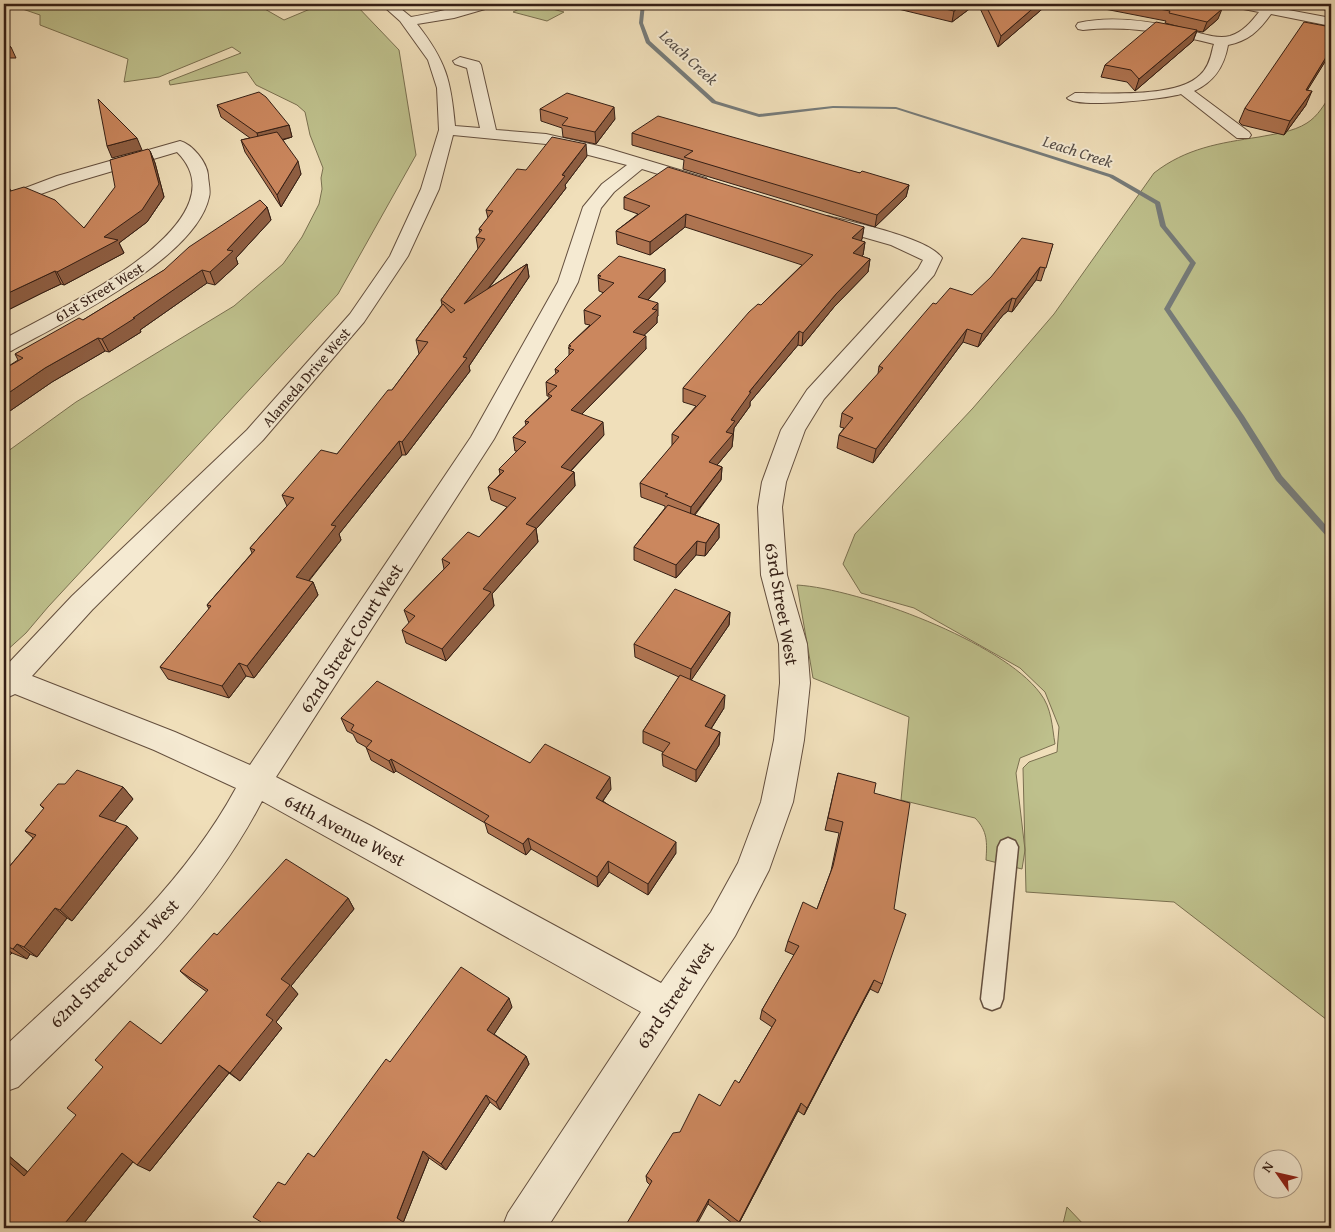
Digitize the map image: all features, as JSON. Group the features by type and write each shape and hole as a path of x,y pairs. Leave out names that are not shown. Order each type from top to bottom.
{"street":[{"name":"Alameda Drive West","path":"8,684 82,603 255,435 358,318 399,256 430,189 447,130 441,74 427,46 408,22 387,4"},
{"path":"408,22 454,14 487,4"},
{"path":"1238,4 1331,22"},
{"path":"1084,26 1108,24 1142,25 1221,42 1240,38 1248,34 1268,10"},
{"path":"1075,98 1131,96 1183,89 1204,80 1218,58 1221,42"},
{"path":"460,61 474,65 489,132"},
{"path":"1183,89 1226,124 1243,135"},
{"path":"447,130 489,132 546,139 639,163 714,186"},
{"name":"61st Street West","path":"4,202 63,180 180,146 192,158 199,172 202,187 193,215 177,237 144,266 122,281 4,347"},
{"name":"62nd Street Court West","path":"4,1073 123,958 196,880 238,819 256,782 482,439 568,282 592,207 608,188 639,163"},
{"name":"63rd Street West","path":"523,1228 667,1006 724,924 748,878 778,802 789,740 795,682 793,644 774,575 770,534 770,507 774,482 793,430 815,396 927,271 932,262 932,258 926,253 806,215"},
{"name":"64th Avenue West","path":"8,684 183,747 256,782 370,843 595,969 667,1006"}],"lane":[{"path":"992,999 1008,847"}],"green space":[{"path":"8,4 256,4 284,20 322,4 355,4 399,50 416,155 338,294 26,633 4,653 4,454 76,402 234,306 283,264 302,237 319,204 323,168 310,135 305,112 297,105 256,85 247,72 170,85 169,81 241,53 232,47 159,77 124,82 128,59 40,25 40,15"},
{"path":"529,4 564,12 547,21 513,12"},
{"path":"1331,94 1331,1023 1174,902 1026,892 1023,768 1029,762 1057,752 1059,727 1045,692 1020,668 914,608 861,593 843,564 855,534 973,408 1054,314 1154,173 1191,152 1296,129 1318,114"},
{"path":"797,585 856,596 928,621 963,637 995,655 1021,674 1040,693 1049,711 1055,744 1020,758 1016,773 1025,850 1022,869 986,860 984,833 975,818 901,800 909,717 813,678"},
{"path":"1067,1207 1087,1228 1062,1228"}],"building":[{"path":"923,4 964,4 954,11"},
{"path":"985,4 1038,4 1001,36"},
{"path":"1133,4 1196,4 1222,9 1207,22 1169,13 1170,11"},
{"path":"1156,22 1197,30 1139,79 1131,70 1105,65"},
{"path":"1304,22 1331,27 1331,49 1306,90 1312,91 1290,121 1248,110 1245,108"},
{"path":"4,42 11,47 4,47"},
{"path":"259,92 266,97 289,125 257,133 217,105"},
{"path":"567,93 614,107 595,132 562,125 568,118 540,109"},
{"path":"98,99 137,138 107,146"},
{"path":"658,116 909,185 877,215 684,157 693,151 632,133"},
{"path":"277,132 298,161 277,195 241,140"},
{"path":"552,137 586,144 562,175 565,176 464,304 527,264 463,357 467,358 402,442 399,441 331,525 336,526 296,577 313,582 247,666 239,663 222,686 160,667 211,606 207,605 255,550 250,548 294,498 282,495 321,450 337,454 388,390 392,390 428,342 416,340 443,304 451,313 455,310 441,300 485,239 476,237 482,230 479,229 493,211 486,210 517,169 526,170"},
{"path":"148,149 159,184 142,210 104,237 118,240 57,272 55,271 4,295 4,193 24,187 55,200 84,228 115,187 110,160"},
{"path":"668,167 864,227 852,238 865,242 853,253 870,259 836,294 803,333 799,331 749,392 751,392 731,420 735,421 726,432 733,434 709,462 722,467 691,507 665,496 668,494 640,483 679,437 672,434 706,396 683,388 749,312 758,304 761,305 813,255 686,214 650,242 616,231 650,206 624,197"},
{"path":"260,200 267,207 227,250 233,251 210,272 202,270 102,339 98,338 45,368 4,396 4,369 23,358 15,354 79,318 83,320 164,270 189,247"},
{"path":"1022,238 1053,244 1046,268 1040,267 1016,299 1012,298 1007,302 982,334 967,329 876,449 839,435 853,418 842,413 883,368 879,366 933,303 936,304 950,288 972,295 991,277"},
{"path":"619,256 665,269 638,297 658,303 652,309 657,310 633,332 646,336 571,410 603,422 561,467 574,472 526,524 536,528 483,589 491,592 442,649 402,630 415,616 404,610 450,563 442,559 468,532 479,537 516,498 488,487 504,471 499,469 526,442 513,437 529,422 525,421 552,396 548,394 557,386 546,382 559,371 555,369 574,350 568,348 571,346 569,345 601,316 584,310 614,283 598,278 601,276 598,275"},
{"path":"668,505 719,524 706,543 697,541 676,565 634,547"},
{"path":"675,589 730,612 691,669 634,644"},
{"path":"680,675 725,695 705,726 720,732 696,770 662,754 670,743 643,731"},
{"path":"377,681 530,763 545,744 610,777 596,798 676,842 648,884 608,861 597,877 528,838 523,844 484,822 489,816 391,759 389,761 366,748 372,741 351,730 354,725 341,718"},
{"path":"77,770 123,787 99,816 127,826 60,910 55,908 24,947 17,944 13,949 4,945 4,873 36,835 25,831 44,808 40,805 58,784 65,784"},
{"path":"838,773 876,783 874,793 910,803 894,909 906,914 882,984 874,980 807,1108 801,1103 739,1222 709,1199 693,1228 624,1228 652,1181 646,1176 673,1133 680,1132 699,1094 720,1106 735,1080 739,1083 776,1020 762,1010 799,946 788,941 803,902 817,909 833,866 843,822 828,818"},
{"path":"286,859 348,898 281,979 290,985 266,1015 273,1020 230,1073 219,1065 137,1165 122,1153 61,1228 4,1228 4,1158 24,1176 76,1115 67,1108 103,1067 95,1060 130,1021 161,1044 208,990 180,971 214,933 217,935"},
{"path":"461,967 509,998 487,1030 526,1056 496,1102 486,1095 441,1164 423,1151 397,1218 403,1222 399,1228 256,1228 261,1222 253,1217 278,1182 285,1185 308,1153 314,1157 386,1059 390,1062"}],"waterway":[{"name":"Leach Creek","path":"643,4 641,23 648,42 714,102 759,116 833,107 896,108 1111,176 1158,203 1163,226 1193,263 1167,309 1279,478 1331,536"}]}
